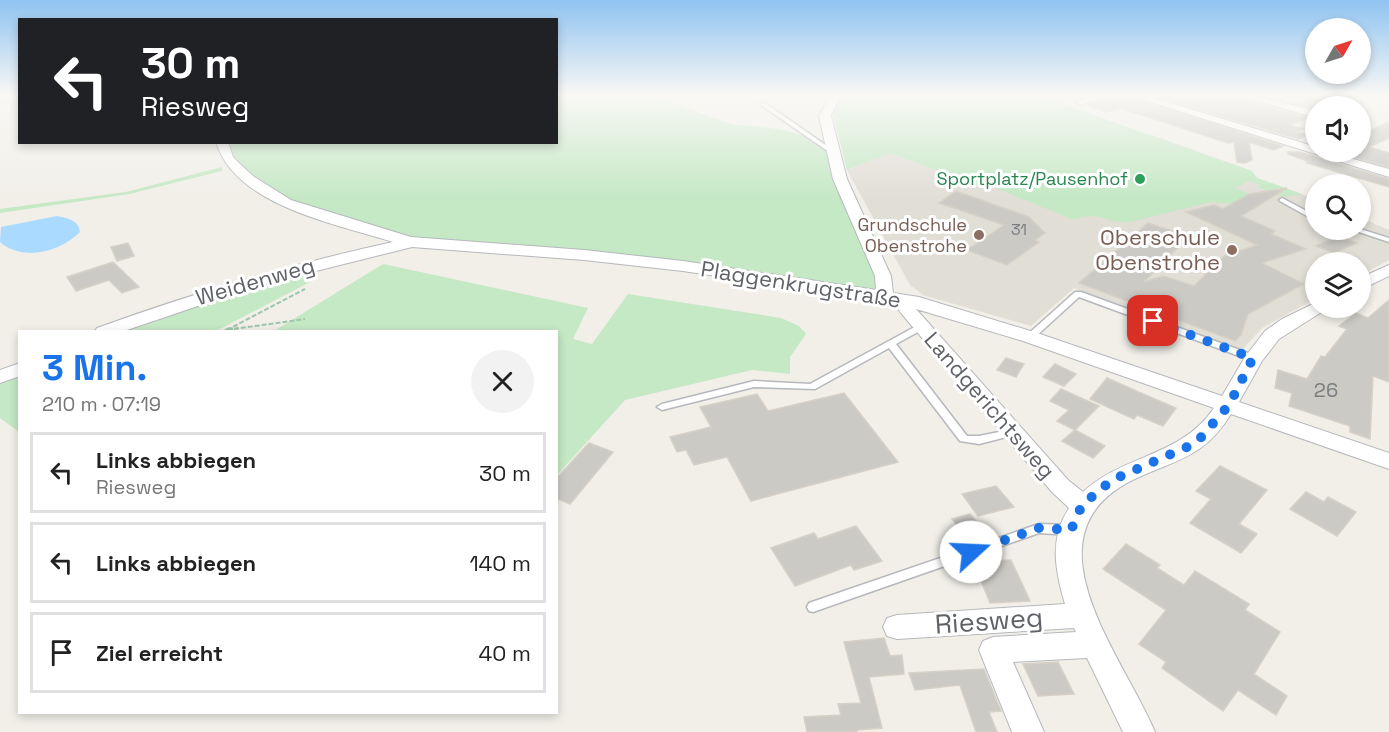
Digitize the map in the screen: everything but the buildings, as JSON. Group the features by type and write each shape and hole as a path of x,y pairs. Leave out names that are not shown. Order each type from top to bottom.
{"street":[{"path":"828,130 840,179 883,276 885,296"},
{"path":"1247,130 1305,148"},
{"name":"Plaggenkrugstraße","path":"223,144 227,158 236,168 248,179 286,203 410,242 606,257 913,301 1030,337 1389,461"},
{"path":"1299,146 1305,144"},
{"path":"1352,162 1389,173"},
{"name":"Weidenweg","path":"108,330 196,297 341,257 410,242"},
{"path":"1371,279 1389,270"},
{"name":"Landgerichtsweg","path":"913,301 907,309 1060,486 1082,505"},
{"path":"1139,732 1081,615 1069,573 1071,530 1082,505 1112,480 1196,443 1229,405 1253,358 1273,333 1305,316"},
{"path":"0,377 18,370"},
{"name":"Riesweg","path":"897,627 1081,615"},
{"name":"Riesweg","path":"1028,732 993,650 1097,644"}],"lane":[{"path":"801,130 834,153"},
{"path":"1282,200 1305,213"},
{"path":"1371,235 1389,240"},
{"path":"1030,337 1077,294 1253,358"},
{"path":"663,407 754,384 812,387 922,326"},
{"path":"891,344 964,439 979,440 1014,432"},
{"path":"813,607 1039,528 1071,530"}],"path":[{"path":"225,330 305,289 301,287"},
{"path":"230,330 304,319"}],"shaded area":[{"name":"Oberschule Obenstrohe","path":"1149,134 1252,171 1257,178 1305,195 1305,240 1371,240 1371,222 1389,230 1389,260 1371,270 1371,252 1305,252 1305,304 1262,328 1242,350 1074,288 1031,326 923,295 910,285 847,170 890,153 978,186 995,188"}],"green space":[{"path":"558,130 783,130 831,142 885,296 683,266 410,242 286,203 251,181 223,144 558,144"},
{"path":"837,130 1136,130 1252,171 1257,178 1302,194 1283,197 1257,187 1260,184 1249,181 1235,188 1249,194 1241,198 1243,201 1235,204 1211,202 1130,222 1092,216 1074,220 995,188 1004,184 978,186 890,153 847,170"},
{"path":"222,167 222,171 129,194 0,213 0,209 126,192"},
{"path":"383,264 588,308 573,339 592,344 628,294 781,318 799,326 806,334 790,357 790,374 752,370 625,400 558,474 558,330 276,330"},
{"path":"299,274 310,282 218,330 119,330 169,310"},
{"path":"18,373 18,431 0,418 0,381"}],"water":[{"path":"57,216 75,222 80,232 62,245 30,253 19,252 0,242 1,227"}],"place":[{"name":"Sportplatz/Pausenhof","path":"1140,179"},
{"name":"Grundschule Obenstrohe","path":"979,235"},
{"name":"Oberschule Obenstrohe","path":"1232,250"}],"route":[{"path":"971,552 1039,528 1071,530 1082,505 1112,480 1196,443 1229,405 1253,358 1153,321"}]}
